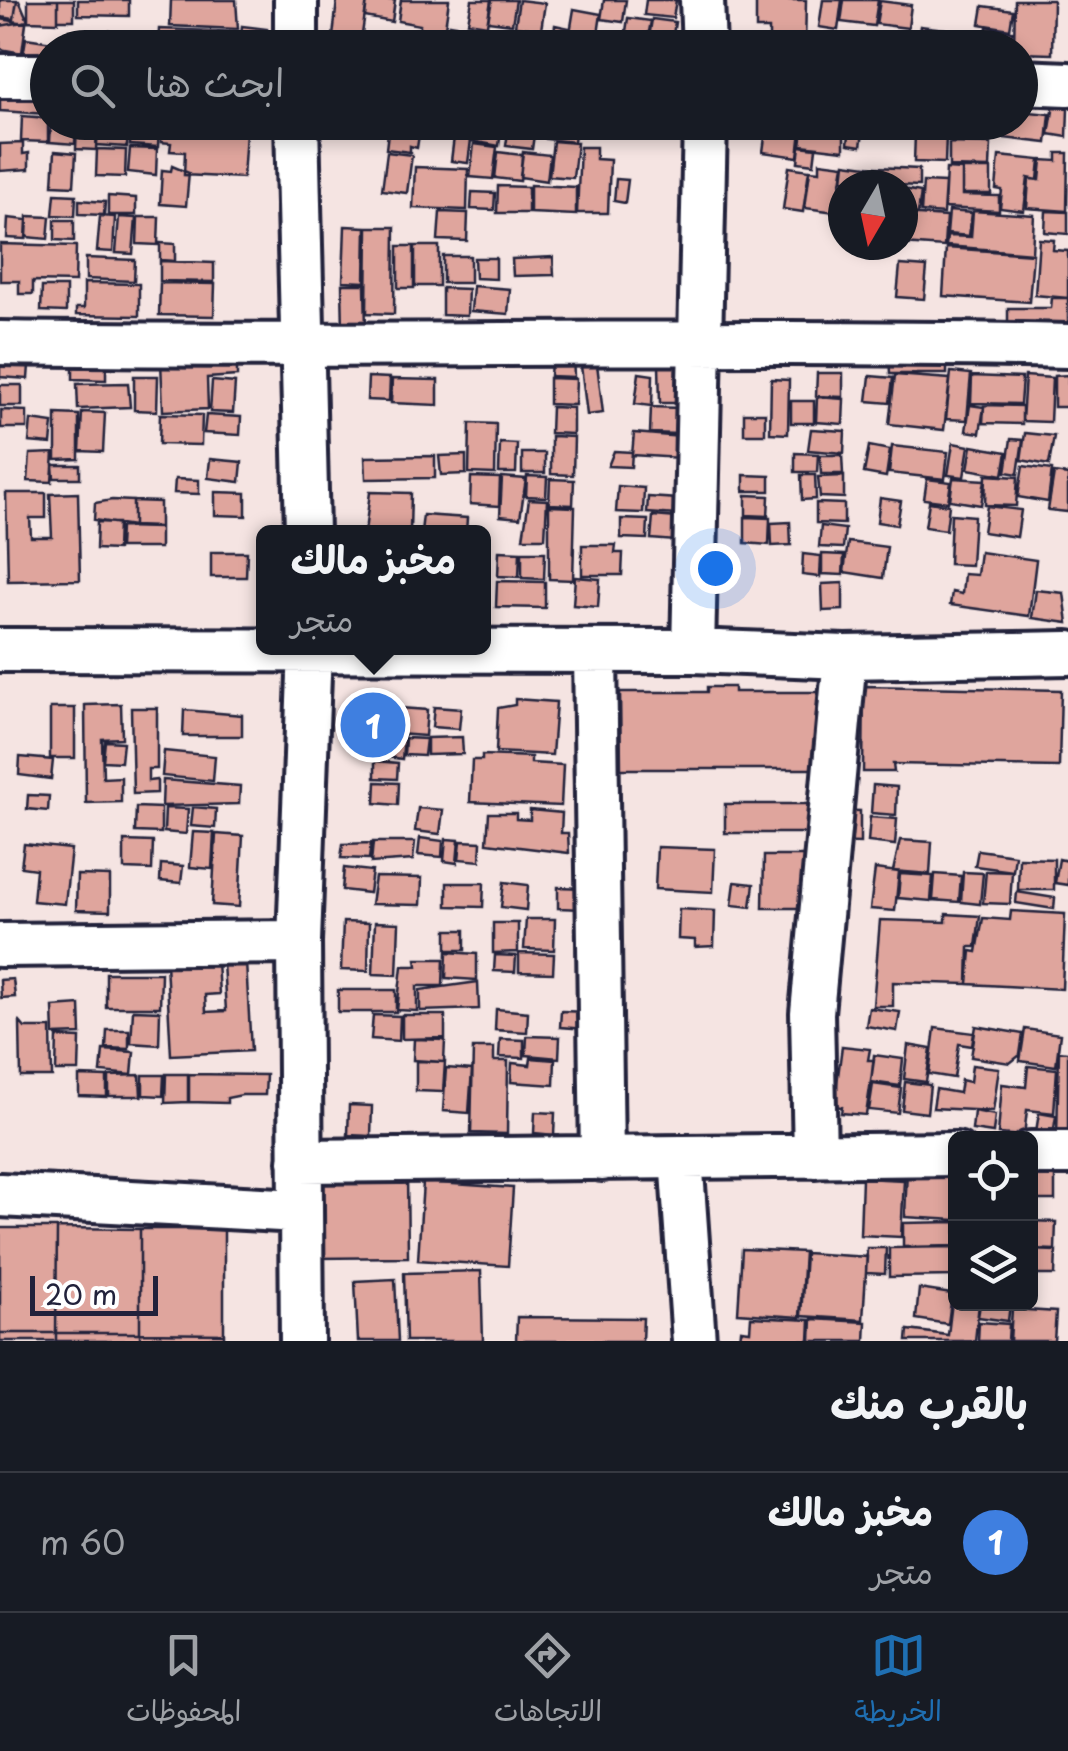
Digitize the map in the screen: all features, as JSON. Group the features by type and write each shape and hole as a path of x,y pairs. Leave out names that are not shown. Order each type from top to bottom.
{"street":[{"path":"296,0 296,30"},
{"path":"702,0 703,30"},
{"path":"0,76 30,76"},
{"path":"1038,83 1068,84"},
{"path":"297,140 307,525"},
{"path":"693,652 706,140"},
{"path":"0,344 302,348 792,340 1068,346"},
{"path":"0,650 256,649"},
{"path":"491,651 846,657 1068,653"},
{"path":"595,652 602,1158"},
{"path":"302,1341 299,942 310,655"},
{"path":"816,1156 812,1013 846,657"},
{"path":"0,945 299,942"},
{"path":"1038,1154 1068,1153"},
{"path":"300,1160 948,1154"},
{"path":"680,1158 694,1341"},
{"path":"0,1195 299,1211"}],"building":[{"path":"0,0 19,0 28,21 0,26"},
{"path":"0,0 17,0 14,19 0,17"},
{"path":"28,0 58,0 58,22 28,21"},
{"path":"58,0 74,0 74,20 58,20"},
{"path":"78,0 129,0 129,16 78,15"},
{"path":"171,0 236,0 238,29 170,26"},
{"path":"337,0 367,0 363,30 334,30"},
{"path":"367,0 395,0 392,22 365,17"},
{"path":"401,0 449,0 445,30 419,30 420,25 398,21"},
{"path":"472,0 491,0 487,25 468,22"},
{"path":"492,0 516,0 512,24 488,21"},
{"path":"519,0 545,3 541,30 515,26"},
{"path":"604,0 626,0 623,22 601,19"},
{"path":"646,0 676,0 673,18 644,15"},
{"path":"734,0 806,0 805,30 756,29 756,3"},
{"path":"823,0 842,0 838,30 819,27"},
{"path":"844,0 878,0 874,26 841,22"},
{"path":"1015,0 1053,0 1052,54 1038,54 1038,30 1014,30"},
{"path":"880,1 911,5 908,28 876,24"},
{"path":"983,6 1013,10 1010,29 980,24"},
{"path":"574,9 601,14 599,30 570,30"},
{"path":"628,18 651,21 649,30 626,30"},
{"path":"0,19 26,23 22,53 0,49"},
{"path":"652,19 675,22 674,30 650,30"},
{"path":"450,24 485,30 449,30"},
{"path":"242,26 267,29 267,30 242,30"},
{"path":"920,26 946,29 946,30 919,30"},
{"path":"26,38 30,39 30,72 0,68 0,52 23,56"},
{"path":"0,87 30,89 30,113 0,111"},
{"path":"1054,105 1068,108 1067,137 1049,134"},
{"path":"1038,113 1050,114 1047,143 1021,140 1038,140"},
{"path":"22,116 30,117 30,140 48,142 21,141"},
{"path":"50,140 75,140 75,144"},
{"path":"76,140 96,140 96,150 76,149"},
{"path":"97,140 127,140 127,147 97,145"},
{"path":"130,140 158,140 158,147 130,145"},
{"path":"245,140 243,178 184,175 185,152 170,151 171,143 161,142"},
{"path":"387,140 418,140 417,148 410,146 410,152 386,149"},
{"path":"454,140 471,140 468,163 451,161"},
{"path":"472,140 500,140 499,146"},
{"path":"507,140 533,140 532,149 506,146"},
{"path":"765,140 800,140 798,157 763,152"},
{"path":"802,140 844,140 844,150 801,145"},
{"path":"848,140 862,140 861,146 848,144"},
{"path":"915,140 946,140 945,163 914,162"},
{"path":"553,141 577,143 573,178 549,176"},
{"path":"23,143 23,154 29,153 29,169 0,171 0,144"},
{"path":"949,143 991,144 990,168 949,167"},
{"path":"474,144 497,147 493,179 470,177"},
{"path":"800,146 816,148 814,164 798,162"},
{"path":"580,147 596,147 596,159 610,160 608,213 577,213"},
{"path":"130,148 157,149 156,175 128,172"},
{"path":"97,149 126,150 125,177 96,176"},
{"path":"55,151 76,153 74,186 53,185"},
{"path":"387,152 412,155 407,193 382,190"},
{"path":"498,152 522,155 520,181 495,178"},
{"path":"523,152 550,155 547,181 520,177"},
{"path":"1057,153 1068,153 1067,211 1027,208 1029,179 1040,180 1042,160 1057,161"},
{"path":"999,156 1040,160 1038,180 1028,178 1024,211 1000,208 1002,190 996,189"},
{"path":"820,162 844,165 843,170 828,170 828,211 805,208 810,170 820,171"},
{"path":"845,163 875,167 875,170 844,170"},
{"path":"172,166 189,173 186,206 160,204 162,170 171,171"},
{"path":"415,167 468,169 467,210 413,208"},
{"path":"789,167 809,170 803,212 783,209"},
{"path":"919,169 919,186 918,170 876,170"},
{"path":"946,169 962,170 962,195 999,196 999,211 944,208"},
{"path":"962,169 991,169 991,194 962,194"},
{"path":"616,179 628,180 625,203 614,201"},
{"path":"923,182 945,183 943,214 921,212"},
{"path":"530,185 576,187 576,215 530,213"},
{"path":"498,186 528,187 528,213 497,213"},
{"path":"472,192 495,193 494,210 471,209"},
{"path":"55,194 76,195 75,216 53,215"},
{"path":"108,196 136,198 136,215 108,215"},
{"path":"79,200 105,202 104,215 79,214"},
{"path":"949,211 972,213 969,236 947,234"},
{"path":"973,211 1034,215 1032,253 946,246 947,236 971,237"},
{"path":"1046,211 1068,212 1068,234 1045,232"},
{"path":"440,212 468,213 467,241 438,240"},
{"path":"918,215 946,217 944,247 918,245"},
{"path":"28,216 50,217 48,239 27,237"},
{"path":"100,216 115,217 113,252 97,251"},
{"path":"119,217 136,218 133,254 116,253"},
{"path":"138,217 159,217 158,245 137,244"},
{"path":"8,218 27,220 26,239 7,238"},
{"path":"55,220 74,220 74,241 55,240"},
{"path":"345,226 366,227 365,282 343,281"},
{"path":"368,227 395,227 394,314 367,313"},
{"path":"1039,239 1054,240 1053,250 1068,251 1068,298 1035,295"},
{"path":"160,243 175,244 175,261 160,260"},
{"path":"0,244 76,246 75,282 33,281 33,294 19,294 19,281 0,281"},
{"path":"398,246 414,246 414,288 398,288"},
{"path":"415,246 439,246 439,286 415,286"},
{"path":"946,248 1033,254 1029,302 943,296"},
{"path":"443,256 470,256 470,283 443,283"},
{"path":"553,257 554,275 513,276 512,259"},
{"path":"86,258 135,260 134,281 86,279"},
{"path":"474,258 496,258 496,279 475,278"},
{"path":"160,261 214,263 214,282 160,281"},
{"path":"900,265 927,267 924,299 897,297"},
{"path":"84,283 139,284 139,316 76,315 76,308 84,308"},
{"path":"160,283 215,284 214,316 159,315"},
{"path":"342,284 365,284 366,330 343,331"},
{"path":"473,286 510,289 508,314 471,311"},
{"path":"42,287 66,287 66,312 41,311"},
{"path":"442,288 468,289 467,316 442,315"},
{"path":"1052,298 1068,298 1068,330 1008,330 1008,308 1051,308"},
{"path":"0,348 30,351 28,379 0,377"},
{"path":"889,353 947,353 947,374 890,374"},
{"path":"573,354 574,377 550,376 551,362"},
{"path":"237,358 237,376 207,378 208,409 163,411 161,361"},
{"path":"73,362 106,362 106,380 73,379"},
{"path":"597,364 603,413 587,415 581,366"},
{"path":"659,365 676,365 676,403 660,403"},
{"path":"951,372 971,374 967,420 946,419"},
{"path":"639,373 653,375 652,406 635,404"},
{"path":"817,373 843,373 843,397 816,396"},
{"path":"895,375 950,379 944,430 889,424"},
{"path":"1068,375 1068,407 1054,407 1054,376"},
{"path":"134,376 158,376 157,411 134,410"},
{"path":"870,376 893,378 890,403 867,401"},
{"path":"972,376 1022,378 1020,404 971,403"},
{"path":"1025,376 1052,378 1050,422 1022,421"},
{"path":"368,377 390,378 389,401 367,400"},
{"path":"549,378 576,379 575,405 549,404"},
{"path":"392,379 438,380 438,405 391,403"},
{"path":"771,379 789,380 788,434 770,433"},
{"path":"212,381 235,383 233,413 210,412"},
{"path":"128,383 130,407 78,409 77,384"},
{"path":"0,385 22,385 22,406 0,406"},
{"path":"817,397 844,399 843,424 816,422"},
{"path":"791,401 814,401 814,423 791,423"},
{"path":"970,405 984,407 980,433 966,431"},
{"path":"984,405 1022,406 1022,424 983,423"},
{"path":"551,407 573,408 573,434 550,433"},
{"path":"651,407 679,408 678,434 650,433"},
{"path":"1,410 27,411 27,428 1,428"},
{"path":"82,412 105,413 103,452 80,451"},
{"path":"744,413 765,413 765,434 744,434"},
{"path":"56,414 79,415 79,459 56,460"},
{"path":"160,414 202,415 201,445 159,444"},
{"path":"206,415 241,417 240,435 204,433"},
{"path":"31,420 53,423 51,444 29,442"},
{"path":"470,423 496,424 495,474 469,473"},
{"path":"811,429 845,431 844,453 808,450"},
{"path":"634,433 682,437 680,458 632,455"},
{"path":"1025,433 1054,436 1049,465 1021,460"},
{"path":"551,436 574,437 573,475 551,474"},
{"path":"1011,439 1023,440 1018,474 1006,472"},
{"path":"500,443 517,444 516,473 499,473"},
{"path":"953,443 969,446 964,477 948,475"},
{"path":"869,446 890,450 886,477 864,473"},
{"path":"892,446 948,452 945,479 889,473"},
{"path":"972,446 1007,452 1003,475 968,469"},
{"path":"614,451 632,452 631,467 608,466"},
{"path":"54,453 52,482 28,481 30,454"},
{"path":"522,453 545,453 545,473 522,473"},
{"path":"795,453 818,454 817,472 795,472"},
{"path":"466,455 466,474 441,475 439,456"},
{"path":"820,455 842,455 843,474 821,474"},
{"path":"435,456 435,478 366,479 365,457"},
{"path":"210,459 242,462 240,482 208,478"},
{"path":"53,465 80,465 80,478 54,478"},
{"path":"1023,466 1052,470 1048,502 1018,497"},
{"path":"1054,473 1068,475 1068,512 1048,510"},
{"path":"744,475 770,476 770,491 744,491"},
{"path":"801,475 815,475 816,499 802,500"},
{"path":"986,475 1018,477 1016,506 985,505"},
{"path":"527,476 547,477 546,497 526,496"},
{"path":"844,476 844,498 820,497 818,477"},
{"path":"471,477 500,478 499,506 470,504"},
{"path":"502,477 526,479 520,518 500,516"},
{"path":"953,478 985,480 981,505 950,500"},
{"path":"175,479 199,480 199,494 174,493"},
{"path":"550,479 574,480 573,505 549,504"},
{"path":"927,479 951,482 948,502 924,499"},
{"path":"618,486 644,488 643,513 616,512"},
{"path":"215,492 246,493 246,516 215,515"},
{"path":"370,492 411,493 410,525 366,525"},
{"path":"6,493 46,493 46,518 30,518 31,537 52,537 50,494 78,493 80,580 8,581"},
{"path":"746,495 769,496 768,516 746,515"},
{"path":"648,497 678,499 677,515 647,513"},
{"path":"880,498 901,501 897,525 877,522"},
{"path":"529,499 547,500 545,538 523,538"},
{"path":"133,501 133,526 94,520 95,503"},
{"path":"133,501 160,502 160,527 133,526"},
{"path":"929,502 949,505 946,530 925,527"},
{"path":"816,503 844,504 844,524 816,523"},
{"path":"549,506 575,507 573,580 549,579"},
{"path":"987,506 1021,510 1017,537 983,532"},
{"path":"951,514 974,516 971,565 949,564"},
{"path":"423,515 467,518 466,525 422,525"},
{"path":"653,516 678,518 676,541 651,539"},
{"path":"745,517 770,518 769,545 745,543"},
{"path":"621,519 648,520 647,539 621,538"},
{"path":"97,522 118,523 117,550 96,549"},
{"path":"790,522 791,545 772,546 771,523"},
{"path":"821,526 845,529 843,548 819,547"},
{"path":"120,527 160,528 160,548 119,548"},
{"path":"848,542 887,547 883,578 844,572"},
{"path":"582,545 616,545 615,553 623,553 622,575 582,575"},
{"path":"499,551 520,552 519,577 498,576"},
{"path":"211,552 247,552 246,577 211,577"},
{"path":"522,552 545,552 544,579 522,578"},
{"path":"980,552 1036,560 1029,616 950,605 952,592 962,594 964,574 977,575"},
{"path":"803,554 821,556 820,577 802,575"},
{"path":"822,554 844,555 843,575 822,574"},
{"path":"575,577 600,579 598,607 573,605"},
{"path":"497,581 545,582 545,608 496,607"},
{"path":"843,583 843,610 823,611 822,584"},
{"path":"1036,590 1064,593 1068,623 1032,618"},
{"path":"864,686 1061,690 1059,767 893,764 894,772 863,772"},
{"path":"707,687 734,687 734,692 818,692 817,769 621,769 620,692 707,692"},
{"path":"515,699 556,702 552,755 496,752 498,708 515,705"},
{"path":"121,704 122,738 102,739 103,778 121,777 121,802 86,803 85,705"},
{"path":"434,707 461,709 459,729 432,727"},
{"path":"50,708 75,708 75,758 50,758"},
{"path":"131,708 157,708 157,769 148,769 148,781 157,780 157,793 133,794"},
{"path":"400,708 427,710 425,736 398,734"},
{"path":"184,710 242,715 242,736 183,736"},
{"path":"373,734 404,737 402,759 372,755"},
{"path":"462,737 463,754 427,755 427,738"},
{"path":"405,738 426,739 424,756 404,755"},
{"path":"105,741 123,742 121,762 103,761"},
{"path":"164,751 215,756 213,781 162,776"},
{"path":"482,755 531,757 531,763 563,765 561,806 470,802 472,760 482,760"},
{"path":"20,757 53,760 51,779 19,775"},
{"path":"375,761 398,763 397,779 375,778"},
{"path":"163,780 240,786 239,804 162,806"},
{"path":"376,782 399,783 398,805 375,803"},
{"path":"873,785 897,787 896,815 871,813"},
{"path":"28,795 49,796 48,811 27,809"},
{"path":"725,804 816,804 816,833 725,833"},
{"path":"136,807 161,808 161,833 135,832"},
{"path":"193,807 216,809 215,828 191,826"},
{"path":"165,808 188,809 186,834 164,832"},
{"path":"418,808 443,810 440,834 415,831"},
{"path":"530,810 562,813 561,833 568,833 569,853 487,843 489,813 516,813 516,819 530,820"},
{"path":"835,810 860,811 860,843 834,842"},
{"path":"870,817 897,819 895,845 868,842"},
{"path":"193,832 214,833 212,869 190,867"},
{"path":"216,834 243,836 239,907 212,905"},
{"path":"420,838 443,841 442,857 418,855"},
{"path":"446,839 459,840 457,863 444,861"},
{"path":"900,840 932,842 930,874 893,871"},
{"path":"124,841 153,842 152,870 124,869"},
{"path":"461,841 481,842 480,861 459,859"},
{"path":"373,842 415,842 413,860 371,863"},
{"path":"371,843 369,859 341,858 343,844"},
{"path":"24,844 71,849 65,904 33,901 36,869 21,867"},
{"path":"657,847 715,849 713,892 655,889"},
{"path":"978,850 1015,855 1013,871 975,866"},
{"path":"764,856 815,856 815,908 763,908"},
{"path":"1019,858 1054,859 1054,890 1018,890"},
{"path":"1059,859 1068,861 1068,885 1055,883"},
{"path":"161,864 183,866 181,883 160,881"},
{"path":"344,868 372,871 369,893 342,890"},
{"path":"875,869 899,872 895,911 870,909"},
{"path":"986,871 1012,872 1010,904 983,903"},
{"path":"963,872 983,873 980,904 961,902"},
{"path":"900,874 933,876 931,901 898,898"},
{"path":"935,874 961,876 959,902 933,900"},
{"path":"77,875 110,876 110,911 76,910"},
{"path":"375,877 422,878 421,905 371,904"},
{"path":"504,882 528,885 526,910 501,907"},
{"path":"735,882 754,884 751,907 732,905"},
{"path":"447,883 484,883 483,907 447,906"},
{"path":"558,887 584,888 583,909 558,908"},
{"path":"1017,892 1055,898 1054,909 1016,903"},
{"path":"679,909 715,911 714,946 695,947 695,940 678,939"},
{"path":"1011,911 1065,914 1062,989 968,984 971,951 977,952 983,918 1010,920"},
{"path":"946,914 980,916 976,947 969,947 968,984 893,982 893,1006 873,1006 880,920 946,922"},
{"path":"526,919 555,919 554,950 524,949"},
{"path":"343,922 369,923 368,971 341,970"},
{"path":"375,922 399,923 397,975 373,974"},
{"path":"493,923 518,923 518,952 493,953"},
{"path":"447,930 465,930 465,950 447,950"},
{"path":"447,952 477,954 477,980 446,978"},
{"path":"519,953 554,954 553,973 519,972"},
{"path":"495,955 516,956 515,972 494,971"},
{"path":"416,959 444,959 443,986 417,986 417,1011 397,1010 402,966 417,966"},
{"path":"217,961 219,994 205,995 206,1012 226,1011 223,963 246,962 251,1051 171,1055 166,963"},
{"path":"106,973 161,973 160,1007 106,1007"},
{"path":"13,979 15,997 1,998 0,980"},
{"path":"478,982 479,1009 420,1011 420,990"},
{"path":"338,990 396,990 396,1012 338,1012"},
{"path":"80,1005 81,1034 54,1035 53,1007"},
{"path":"869,1008 900,1012 897,1031 866,1026"},
{"path":"496,1009 528,1012 527,1032 495,1030"},
{"path":"133,1010 160,1011 159,1045 131,1043"},
{"path":"561,1011 587,1012 586,1029 560,1027"},
{"path":"373,1015 400,1016 399,1041 371,1039"},
{"path":"402,1015 445,1015 445,1038 402,1039"},
{"path":"20,1022 25,1028 51,1028 52,1077 21,1077"},
{"path":"976,1026 1023,1034 1020,1055 1010,1063 971,1057"},
{"path":"935,1028 974,1033 972,1046 959,1044 954,1078 929,1074"},
{"path":"1025,1029 1060,1034 1056,1066 1020,1061"},
{"path":"107,1030 129,1030 129,1049 106,1048"},
{"path":"527,1036 560,1037 559,1058 526,1055"},
{"path":"57,1037 80,1038 79,1071 56,1071"},
{"path":"414,1039 445,1040 444,1062 413,1060"},
{"path":"500,1039 524,1040 524,1058 499,1057"},
{"path":"908,1045 931,1049 926,1082 904,1079"},
{"path":"842,1046 870,1049 868,1060 874,1060 866,1115 841,1113 842,1107 834,1106"},
{"path":"473,1048 494,1048 494,1061 508,1061 507,1134 471,1133"},
{"path":"103,1050 134,1052 132,1075 101,1072"},
{"path":"1059,1051 1068,1052 1068,1137 1057,1137"},
{"path":"874,1055 903,1059 900,1086 871,1082"},
{"path":"531,1058 555,1060 554,1085 511,1082 512,1063 530,1065"},
{"path":"416,1061 445,1062 443,1092 416,1091"},
{"path":"972,1065 999,1068 993,1111 933,1108 936,1089 959,1093 961,1080 970,1082"},
{"path":"1028,1066 1057,1069 1054,1113 1027,1110 1025,1131 998,1131 1002,1084 1026,1087"},
{"path":"446,1068 472,1070 469,1113 443,1111"},
{"path":"166,1074 188,1074 188,1102 165,1103"},
{"path":"189,1074 266,1075 265,1095 227,1098 227,1103 189,1102"},
{"path":"140,1075 141,1096 109,1096 109,1076"},
{"path":"143,1075 164,1075 163,1096 143,1095"},
{"path":"79,1076 107,1077 107,1097 79,1096"},
{"path":"905,1082 930,1085 927,1113 902,1110"},
{"path":"873,1084 901,1088 898,1113 869,1110"},
{"path":"349,1105 372,1106 371,1136 348,1135"},
{"path":"974,1111 995,1115 993,1131 972,1130"},
{"path":"535,1112 555,1113 554,1135 534,1133"},
{"path":"1039,1113 1056,1116 1052,1141 1038,1139"},
{"path":"907,1169 948,1172 948,1220 905,1217"},
{"path":"316,1173 407,1173 408,1257 317,1258"},
{"path":"1038,1176 1055,1177 1055,1200 1038,1200"},
{"path":"862,1178 904,1180 901,1237 860,1235"},
{"path":"423,1182 513,1188 508,1266 418,1260"},
{"path":"1038,1221 1056,1222 1055,1250 1038,1249"},
{"path":"948,1222 948,1246 903,1247 903,1223"},
{"path":"0,1228 57,1228 56,1333 0,1333"},
{"path":"57,1228 140,1229 140,1333 56,1333"},
{"path":"140,1229 224,1229 224,1334 140,1333"},
{"path":"948,1247 948,1276 889,1277 889,1248"},
{"path":"867,1248 886,1248 885,1274 866,1273"},
{"path":"742,1249 804,1252 800,1317 738,1313"},
{"path":"1038,1250 1056,1251 1055,1275 1038,1275"},
{"path":"805,1253 867,1257 863,1320 801,1316"},
{"path":"481,1271 483,1341 406,1341 404,1273"},
{"path":"395,1279 398,1341 358,1341 355,1281"},
{"path":"919,1289 948,1293 948,1324 916,1319"},
{"path":"951,1311 978,1311 975,1341 907,1341 908,1330 948,1335"},
{"path":"979,1311 1009,1311 1008,1321 978,1317"},
{"path":"1012,1311 1056,1312 1054,1341 1010,1341"},
{"path":"517,1317 643,1318 642,1341 516,1341"},
{"path":"751,1317 810,1320 809,1341 740,1341 741,1330 750,1331"},
{"path":"812,1319 866,1322 865,1341 811,1341"},
{"path":"979,1322 1009,1324 1008,1341 978,1341"},
{"path":"0,1333 56,1333 56,1341 0,1341"},
{"path":"56,1333 140,1333 140,1341 56,1341"},
{"path":"140,1333 224,1334 224,1341 140,1341"}],"place":[{"name":"مخبز مالك","path":"373,725"}]}
